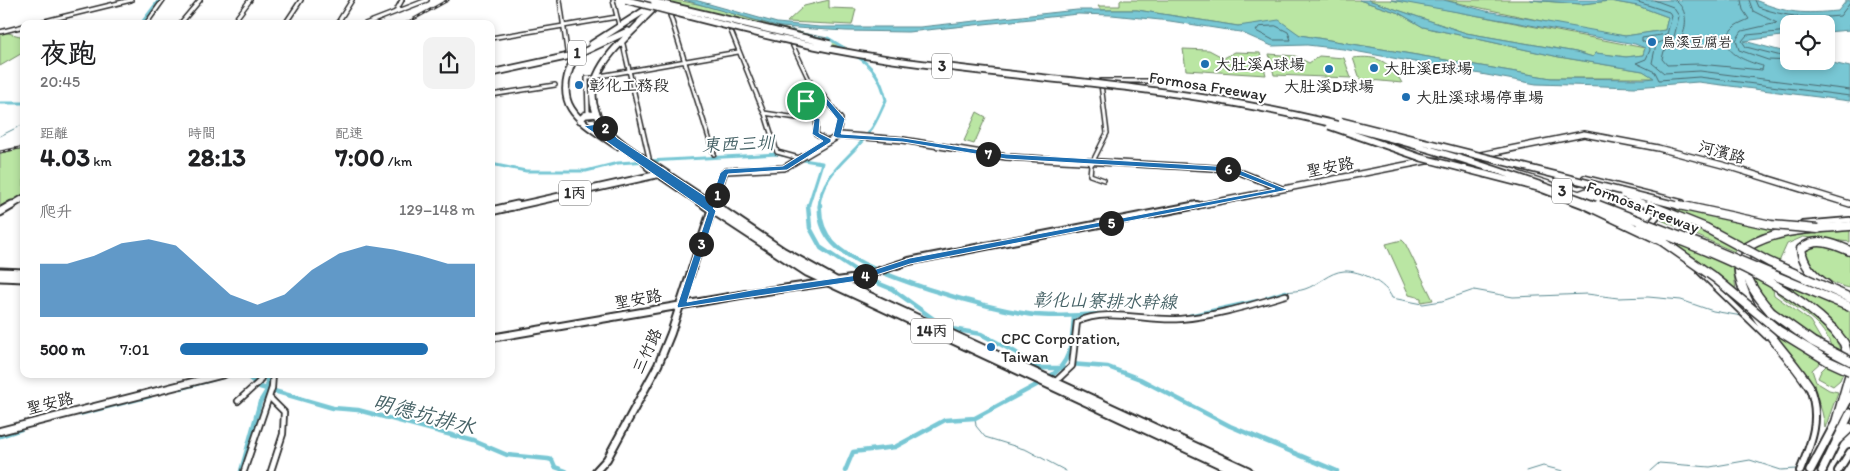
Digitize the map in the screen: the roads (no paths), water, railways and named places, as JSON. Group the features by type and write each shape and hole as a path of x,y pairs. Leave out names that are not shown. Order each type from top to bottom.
{"highway":[{"name":"Formosa Freeway","path":"626,0 734,29 856,54 933,65 1134,87 1263,108 1415,144 1529,179 1644,222 1850,307"},
{"name":"Formosa Freeway","path":"649,6 876,53 1150,85 1321,116 1456,152 1570,190 1682,232 1850,302"},
{"path":"1263,108 1324,125 1436,162 1539,188 1646,227 1763,278 1808,304 1844,343 1850,361"},
{"path":"1321,116 1393,132 1746,221 1818,229"},
{"path":"1595,184 1706,228 1769,262 1850,297"},
{"path":"1596,209 1662,241 1715,278 1780,331 1828,361 1850,372 1836,422"},
{"path":"1809,386 1799,369 1758,319 1747,300 1737,266 1738,259 1747,247 1767,237 1850,226"},
{"path":"1850,251 1826,242 1808,244 1801,249 1804,262 1816,276 1850,297"},
{"path":"1747,247 1744,258 1747,278 1754,291 1771,312 1813,342 1850,361"},
{"path":"1836,443 1850,428"}],"main road":[{"name":"1","path":"495,70 555,59 598,45 630,27 657,0"},
{"name":"1","path":"495,70 560,60 590,51 616,39 642,20 649,6 662,0"},
{"path":"592,44 649,6"},
{"path":"642,20 599,68 593,82 593,114 615,139 644,162"},
{"path":"573,60 564,82 565,94 570,108 588,126 659,172"},
{"path":"580,120 583,116 593,114"},
{"path":"588,126 597,127 602,124"},
{"name":"14丙","path":"659,172 777,254 832,282 1236,471"},
{"name":"1丙","path":"495,205 659,172"},
{"name":"1丙","path":"495,210 659,172"},
{"path":"0,212 20,200"},
{"path":"0,212 20,204"},
{"path":"0,272 20,273"},
{"path":"0,277 20,278"},
{"name":"14丙","path":"1045,381 1248,471"},
{"path":"1810,471 1850,396"},
{"path":"1822,471 1850,413"}],"street":[{"path":"49,20 131,0"},
{"path":"149,20 163,0"},
{"path":"183,20 200,0"},
{"path":"235,20 250,0"},
{"path":"287,20 301,0"},
{"path":"340,20 352,0"},
{"path":"395,12 402,0"},
{"path":"375,20 427,0"},
{"path":"560,0 567,50"},
{"path":"613,0 619,25"},
{"path":"622,0 649,6"},
{"path":"670,15 714,154"},
{"path":"495,37 617,17"},
{"path":"0,32 20,27"},
{"path":"730,31 765,114 777,152 798,159 837,136 858,137 903,140 1006,157 1145,166 1232,169 1284,190"},
{"path":"624,44 649,158 644,162"},
{"path":"793,46 812,86 799,89 800,98 806,101 824,97"},
{"path":"600,76 738,52"},
{"path":"1036,75 1100,81 1150,80"},
{"path":"593,78 587,78 587,81 588,112 593,114"},
{"path":"1100,81 1108,133 1091,165 1090,175 1104,180"},
{"path":"495,94 555,85"},
{"path":"819,90 841,119 837,136"},
{"path":"806,101 807,116"},
{"path":"765,114 776,113 797,118 807,116 817,119 816,134 828,141"},
{"name":"聖安路","path":"495,337 752,293 832,282 867,275 884,268 994,244 1284,190 1426,161 1452,160 1584,134"},
{"name":"河濱路","path":"1584,134 1658,148 1724,165 1850,204"},
{"path":"1473,155 1579,188 1587,185 1584,177 1699,208 1778,223 1812,224 1850,220"},
{"name":"三竹路","path":"596,471 607,459 658,365 681,306 724,173 727,171 781,169 798,159"},
{"path":"1659,213 1657,209 1672,200"},
{"path":"1699,208 1672,207 1659,213 1651,223 1657,237 1742,310 1809,386 1815,401 1818,419 1800,471"},
{"path":"1045,381 1072,366 1077,322 1082,319 1107,316 1164,320 1191,318 1262,303 1286,295"},
{"name":"聖安路","path":"0,430 208,378"},
{"path":"238,401 261,378"},
{"path":"244,471 270,393 272,378"},
{"path":"270,393 284,412 283,434 271,471"},
{"path":"1838,471 1850,452"}],"water":[{"path":"684,0 695,0 777,23 819,27 920,27 1077,10 1137,10 1238,26 1279,20 1300,35 1551,78 1645,79 1654,78 1643,71 1559,57 1423,27 1399,13 1359,0 1368,0 1466,33 1576,52 1593,57 1596,53 1626,57 1643,55 1645,48 1635,44 1391,0 1444,0 1486,11 1625,36 1665,30 1668,17 1638,6 1610,1 1581,4 1530,0 1755,0 1777,8 1815,13 1838,11 1847,0 1850,0 1850,30 1835,31 1835,15 1780,15 1780,36 1744,41 1780,51 1780,70 1835,70 1835,64 1850,67 1850,101 1698,82 1635,87 1536,84 1343,49 1307,45 1272,46 1240,32 1170,21 1112,15 1078,14 908,32 780,27"}],"waterway":[{"path":"144,20 159,0"},
{"path":"790,28 796,32 828,38"},
{"name":"彰化山寮排水幹線","path":"828,38 849,51"},
{"name":"彰化山寮排水幹線","path":"819,207 825,184 870,131 886,100 876,74 855,55"},
{"name":"東西三圳","path":"0,103 20,103"},
{"path":"0,136 20,126"},
{"name":"東西三圳","path":"495,165 526,171 586,171 618,163 777,154 788,156"},
{"name":"東西三圳","path":"797,159 822,163 808,207"},
{"name":"彰化山寮排水幹線","path":"820,205 822,226 833,243 848,255 898,279 959,298 1015,312 1051,316 1100,314"},
{"name":"東西三圳","path":"808,207 810,228 821,248 870,280 892,289 946,328 981,334 1015,352 1037,368 1060,368"},
{"path":"1286,292 1305,289 1328,276 1350,271 1372,278 1384,287 1392,298 1423,304 1442,301 1474,290 1513,297 1587,294 1618,298 1648,297 1681,300 1713,311 1742,316"},
{"name":"彰化山寮排水幹線","path":"1267,298 1286,292"},
{"name":"彰化山寮排水幹線","path":"1189,316 1258,301"},
{"path":"1060,368 1069,351 1074,316"},
{"path":"1070,364 1108,367 1140,379 1230,426 1337,471"},
{"path":"1048,378 1060,368"},
{"path":"181,388 217,378"},
{"path":"250,378 260,387 268,389"},
{"path":"267,378 268,389"},
{"path":"845,471 853,452 895,447 945,420 975,418 1042,382"},
{"path":"241,471 260,402 268,389"},
{"name":"明德坑排水","path":"268,389 333,408 358,410 474,441 507,455 552,460 555,467 566,471"},
{"path":"79,414 150,396"},
{"path":"975,418 976,426 985,437 1027,450 1066,471"},
{"path":"0,436 21,429"},
{"path":"1650,471 1659,463 1710,467 1750,460 1781,470 1796,469"},
{"path":"1527,471 1543,466 1563,471"}],"railway":[{"path":"412,20 448,0"},
{"path":"0,152 20,148"}],"place":[{"name":"烏溪豆腐岩","path":"1652,42"},
{"name":"大肚溪A球場","path":"1205,64"},
{"name":"大肚溪E球場","path":"1374,68"},
{"name":"大肚溪D球場","path":"1329,69"},
{"name":"彰化工務段","path":"579,85"},
{"name":"大肚溪球場停車場","path":"1406,97"},
{"name":"CPC Corporation, Taiwan","path":"991,347"}]}
